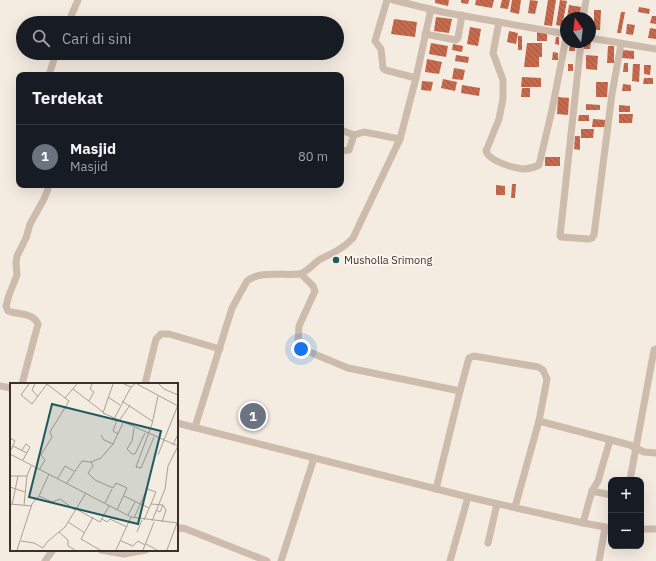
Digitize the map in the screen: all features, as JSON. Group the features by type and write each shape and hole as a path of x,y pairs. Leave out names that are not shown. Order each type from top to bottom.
{"street":[{"path":"71,16 78,0"},
{"path":"387,0 375,41 381,49 383,68 385,70 416,78"},
{"path":"394,0 403,1 430,9 560,33"},
{"path":"584,12 586,0"},
{"path":"196,427 232,308 247,281 250,278 259,276 301,274 320,260 346,246 353,238 400,139 416,78 430,9"},
{"path":"425,34 456,40 458,38 462,15"},
{"path":"499,22 493,53 503,80 503,99 499,119 486,151 491,158 500,163 524,169 539,165 552,110 554,93 564,48"},
{"path":"596,39 656,49"},
{"path":"580,48 560,236 589,239 592,238 594,234 612,94 621,44"},
{"path":"50,72 54,60"},
{"path":"344,131 354,135 364,132 400,139"},
{"path":"344,151 349,150 354,135"},
{"path":"22,383 38,324 31,316 8,311 6,306 17,275 17,256 26,238 30,224 44,199 48,188"},
{"path":"301,274 313,286 315,291 299,326 298,333 298,343 307,351 348,368 460,391"},
{"path":"145,383 156,340 161,334 170,334 220,349"},
{"path":"630,477 654,350 656,349"},
{"path":"436,489 469,358 472,356 477,356 538,367 543,370 547,379 539,421 515,507"},
{"path":"0,386 10,388"},
{"path":"539,421 635,447 644,452 656,453"},
{"path":"178,423 468,497 608,528 599,561"},
{"path":"583,523 592,491 598,481 610,440"},
{"path":"281,561 314,458"},
{"path":"592,491 608,494"},
{"path":"450,561 468,497"},
{"path":"488,543 497,504"},
{"path":"178,529 186,529 267,561"},
{"path":"644,529 656,529"},
{"path":"45,561 52,551"},
{"path":"108,551 124,554 140,551"}],"building":[{"path":"435,0 449,0 448,6 435,3"},
{"path":"461,0 469,0 468,4 461,3"},
{"path":"476,0 494,0 492,8 475,5"},
{"path":"502,0 510,0 508,9 500,8"},
{"path":"512,0 521,0 519,14 510,12"},
{"path":"530,0 538,1 535,14 528,13"},
{"path":"548,0 556,0 552,26 544,25"},
{"path":"560,0 567,1 565,12 560,12 560,26 556,25"},
{"path":"569,5 581,7 580,12 568,12"},
{"path":"639,7 650,9 649,14 638,12"},
{"path":"594,10 601,10 600,30 596,30 596,12 594,12"},
{"path":"621,12 625,12 621,33 617,33"},
{"path":"652,16 656,16 656,24 650,23"},
{"path":"436,17 452,19 449,33 434,31"},
{"path":"394,19 417,22 415,37 391,34"},
{"path":"627,24 635,25 633,35 626,34"},
{"path":"470,27 481,29 478,46 467,44"},
{"path":"650,28 656,29 656,39 648,38"},
{"path":"509,31 518,33 516,44 507,42"},
{"path":"537,32 547,33 547,41 537,41"},
{"path":"518,36 522,36 522,50 518,50"},
{"path":"556,37 559,37 559,45 555,44"},
{"path":"431,43 448,46 446,57 429,54"},
{"path":"527,43 542,43 542,57 539,57 539,67 524,67"},
{"path":"453,44 463,46 462,52 452,50"},
{"path":"608,46 614,46 614,63 607,63"},
{"path":"569,48 575,48 575,51 569,51"},
{"path":"622,50 634,51 634,59 622,58"},
{"path":"553,52 558,53 558,60 552,60"},
{"path":"456,55 469,57 468,63 455,61"},
{"path":"586,55 598,56 597,70 586,69"},
{"path":"427,59 442,62 439,74 425,72"},
{"path":"624,63 628,63 628,72 623,72"},
{"path":"568,64 573,64 573,71 568,71"},
{"path":"633,64 640,64 639,82 632,81"},
{"path":"644,65 651,65 650,75 644,74"},
{"path":"454,68 465,70 463,80 452,79"},
{"path":"522,77 541,78 541,87 521,87"},
{"path":"644,78 653,78 653,84 643,84"},
{"path":"443,79 457,82 455,91 441,88"},
{"path":"422,81 433,82 431,91 421,90"},
{"path":"596,82 608,82 607,97 596,97"},
{"path":"623,84 631,85 631,91 622,91"},
{"path":"462,85 480,88 479,96 461,93"},
{"path":"522,88 530,88 530,97 521,97"},
{"path":"558,97 569,98 568,115 557,114"},
{"path":"586,104 600,105 600,110 586,110"},
{"path":"619,105 630,106 630,112 619,112"},
{"path":"619,114 633,114 632,123 619,123"},
{"path":"579,115 589,115 589,121 578,121"},
{"path":"593,119 606,120 605,127 592,127"},
{"path":"581,129 594,129 593,138 581,138"},
{"path":"575,136 580,136 580,150 574,149"},
{"path":"545,157 560,157 560,166 545,166"},
{"path":"512,184 516,184 515,198 511,198"},
{"path":"496,185 505,186 505,195 496,195"}],"place":[{"name":"Musholla Srimong","path":"336,260"},
{"name":"Masjid","path":"253,416"}]}
